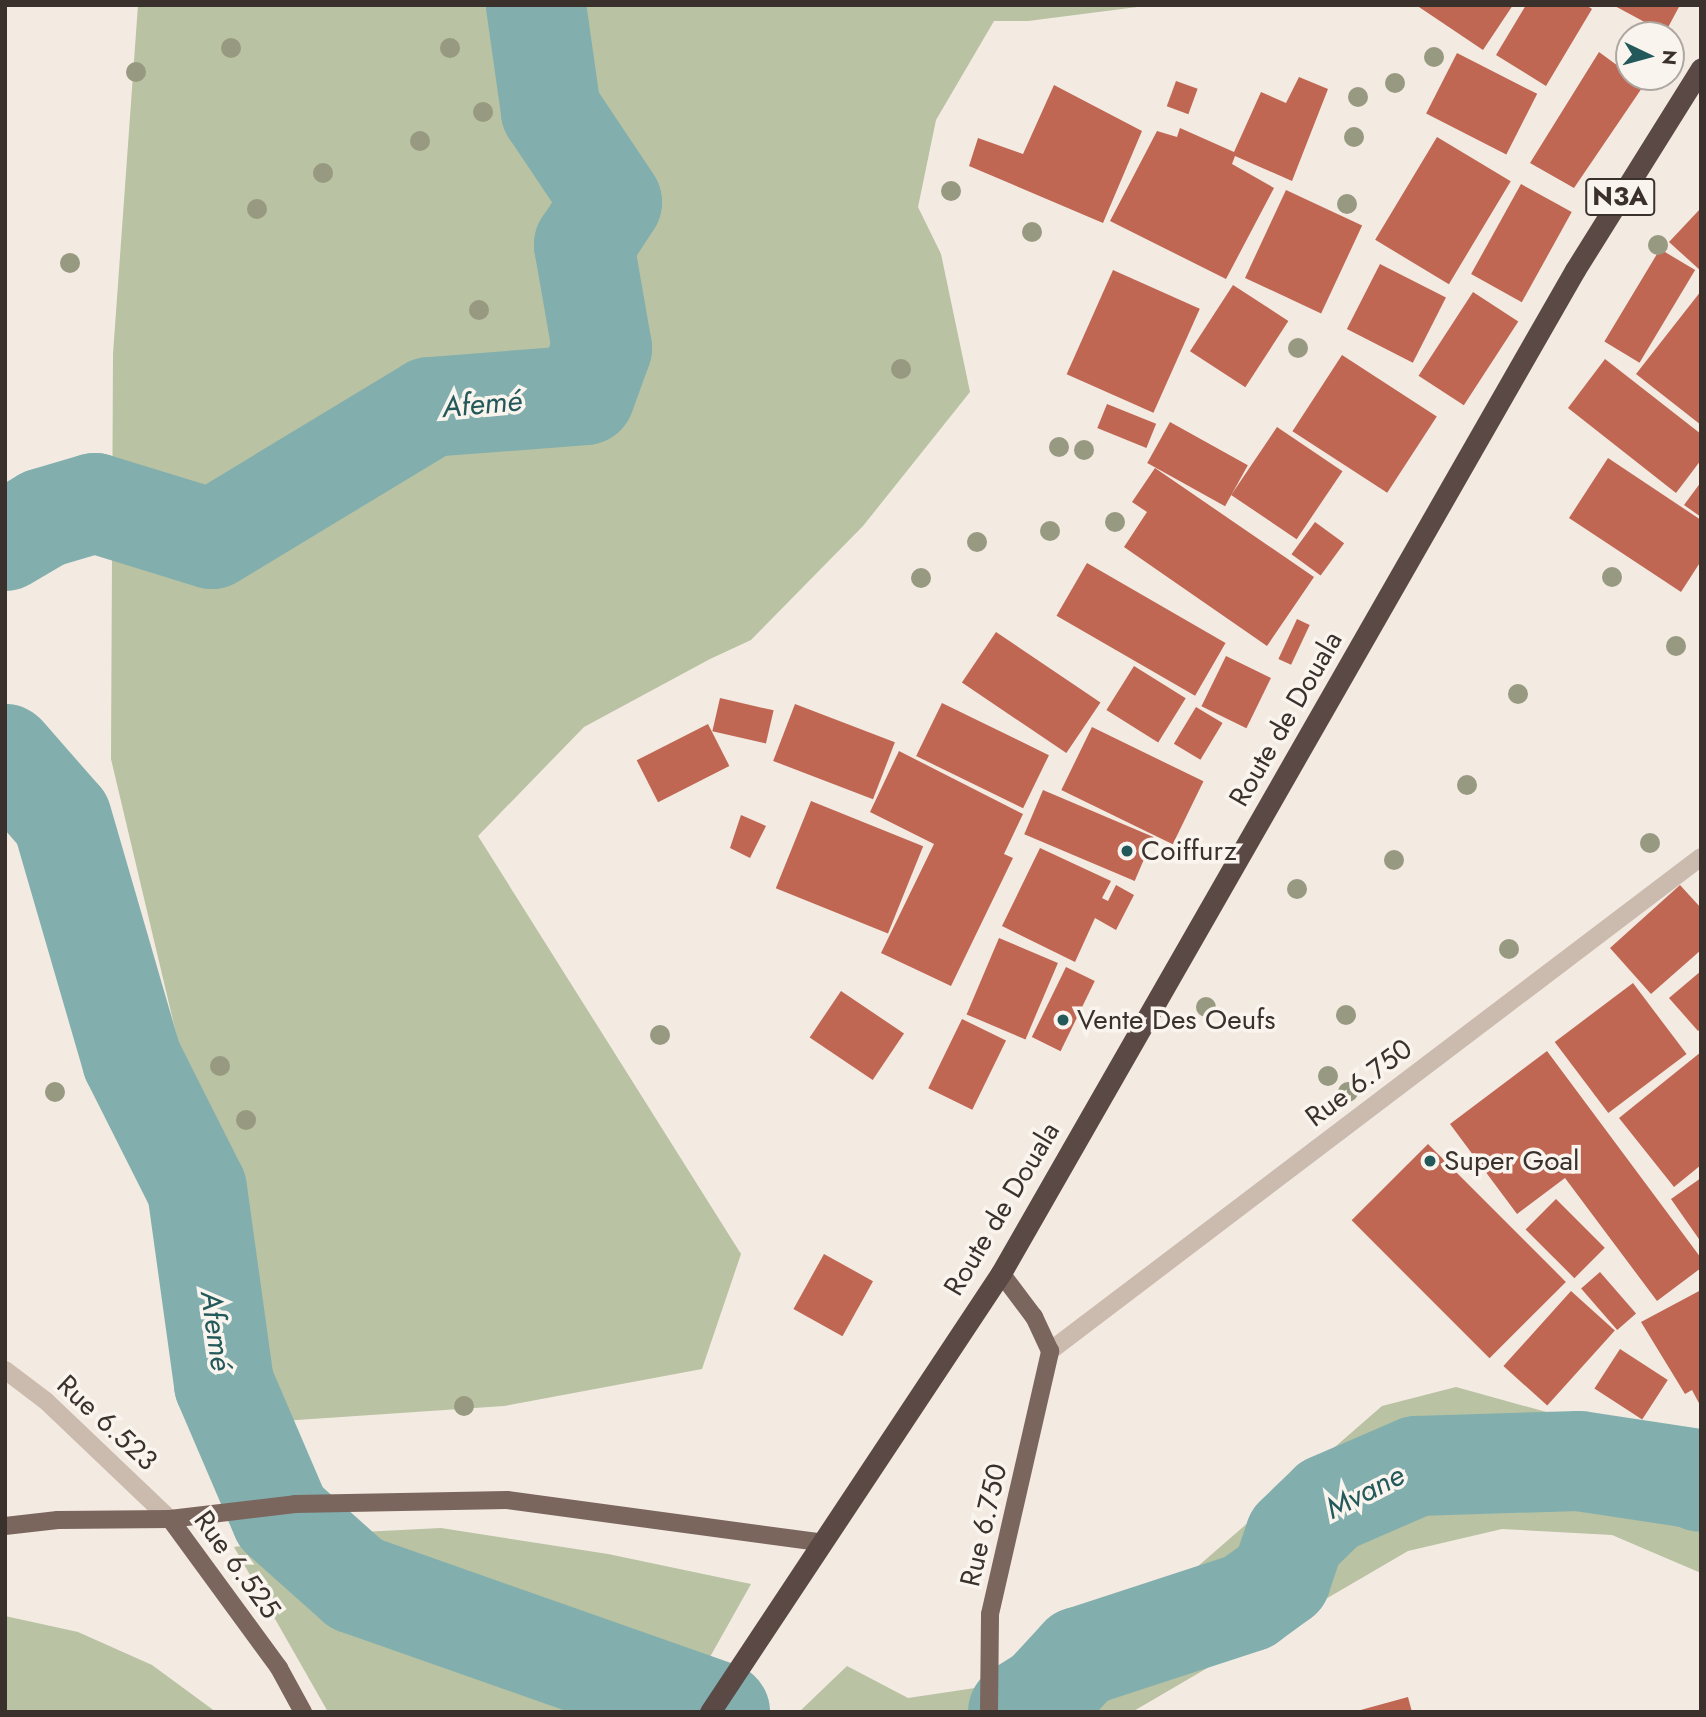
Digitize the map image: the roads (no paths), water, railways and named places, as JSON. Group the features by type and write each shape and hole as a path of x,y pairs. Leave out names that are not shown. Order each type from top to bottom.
{"highway":[{"name":"Route de Douala","path":"710,1712 820,1542 1001,1273 1575,270 1701,68"}],"main road":[{"path":"1001,1273 1034,1317 1050,1351"},
{"name":"Rue 6.750","path":"989,1712 990,1614 1050,1351"},
{"path":"170,1518 295,1504 507,1500 820,1542"},
{"name":"Rue 6.525","path":"5,1526 58,1520 170,1518 279,1668 303,1712"}],"street":[{"name":"Rue 6.750","path":"1050,1351 1701,857"},
{"name":"Rue 6.523","path":"5,1370 46,1401 170,1518"}],"waterway":[{"name":"Afemé","path":"5,541 44,518 95,503 212,539 430,407 585,395 602,348 584,245 612,202 551,111 536,5"},
{"name":"Afemé","path":"5,754 62,819 132,1060 197,1189 224,1384 281,1517 356,1584 720,1712"},
{"name":"Mvane","path":"1018,1712 1045,1695 1080,1657 1248,1602 1281,1578 1295,1537 1329,1504 1417,1466 1579,1461 1698,1479 1701,1482"}],"place":[{"name":"Coiffurz","path":"1127,851"},
{"name":"Vente Des Oeufs","path":"1063,1020"},
{"name":"Super Goal","path":"1430,1161"}]}
